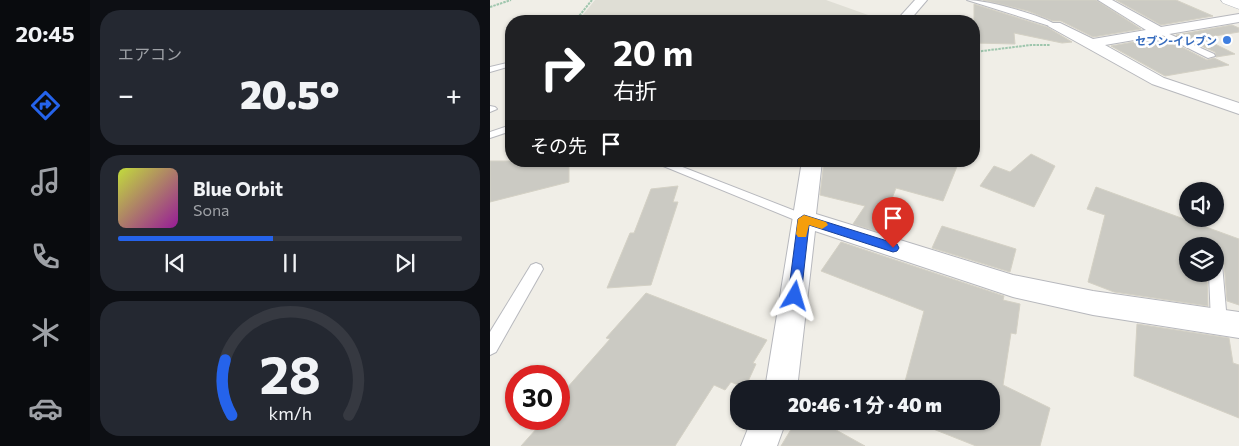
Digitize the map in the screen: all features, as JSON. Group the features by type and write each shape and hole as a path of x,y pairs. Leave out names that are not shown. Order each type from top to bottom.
{"street":[{"path":"907,15 921,0"},
{"path":"1104,0 1158,31"},
{"path":"1228,0 1239,5"},
{"path":"1091,43 1239,18"},
{"path":"1055,26 1091,43 1158,82 1239,109"},
{"path":"782,380 811,167"},
{"path":"804,219 1013,286 1093,303 1229,324"},
{"path":"759,446 765,430"}],"lane":[{"path":"970,0 1021,14 1055,26"},
{"path":"1158,31 1211,56"},
{"path":"490,70 505,66"},
{"path":"490,135 505,130"},
{"path":"671,167 804,219"},
{"path":"490,347 536,269"},
{"path":"1219,282 1229,324"}],"path":[{"path":"490,7 511,0"},
{"path":"580,15 592,0"},
{"path":"980,51 1031,45 1091,43"}],"shaded area":[{"path":"595,0 826,0 868,15 583,15"}],"building":[{"path":"983,0 1096,0 1141,29 1093,37 1061,21 1053,21 1028,11"},
{"path":"1116,0 1176,0 1213,16 1161,25"},
{"path":"974,4 1047,27 1072,42 1062,43 1014,33 1015,44 980,43 980,15 974,15"},
{"path":"1232,25 1239,28 1239,32 1203,38 1235,54 1216,57 1215,52 1176,35"},
{"path":"1162,37 1207,60 1214,58 1229,65 1165,76 1111,46"},
{"path":"1031,154 1055,166 1034,207 980,186 994,166 1010,172"},
{"path":"490,161 505,161 505,167 569,167 569,182 490,202"},
{"path":"823,167 957,167 943,201 896,188 879,232 853,224 865,206 820,195"},
{"path":"678,186 673,202 678,202 651,285 607,288 630,233 634,233 651,189"},
{"path":"1096,187 1179,217 1179,227 1206,227 1239,239 1239,305 1227,301 1224,237 1179,237 1179,282 1207,282 1208,306 1114,292 1088,282 1105,215 1087,209"},
{"path":"942,226 1016,249 1010,272 932,248"},
{"path":"841,242 1004,296 1003,300 1020,304 1016,334 1011,333 1003,385 1050,408 1040,446 976,446 936,430 1000,430 1000,380 905,380 924,311 821,271"},
{"path":"646,293 767,340 753,363 756,364 749,380 730,380 725,390 714,385 675,446 521,446 535,430 570,430 570,384 610,339 606,338"},
{"path":"1137,324 1229,338 1233,363 1239,365 1239,418 1134,376"},
{"path":"791,430 836,430 865,446 781,446"}],"slow traffic":[{"path":"802,234 804,219 822,225"}],"place":[{"name":"セブン-イレブン","path":"1227,40"}],"route":[{"path":"795,296 804,219 893,248"}]}
